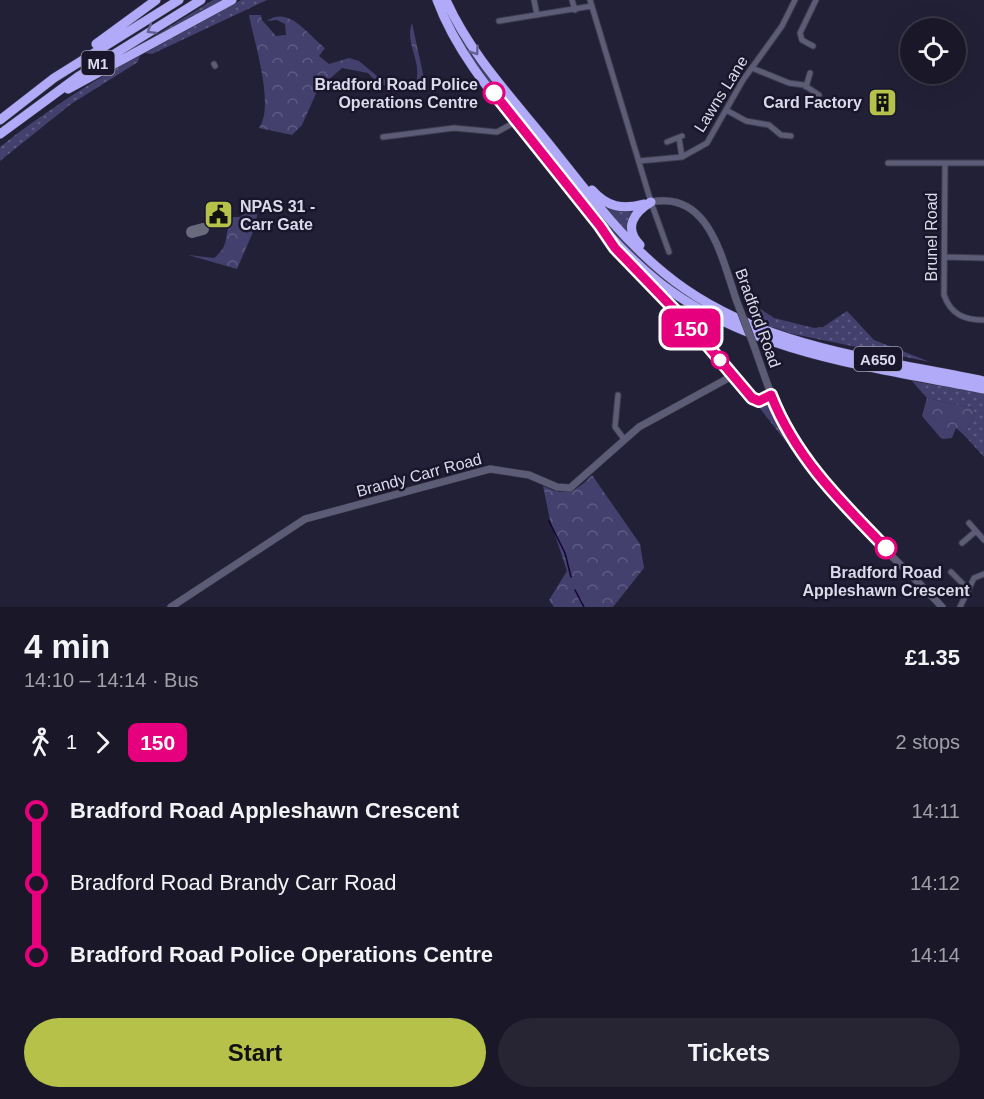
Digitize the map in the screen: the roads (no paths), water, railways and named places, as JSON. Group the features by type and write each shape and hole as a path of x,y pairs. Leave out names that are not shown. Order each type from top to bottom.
{"highway":[{"path":"54,78 74,60 156,0"},
{"name":"M1","path":"0,120 54,78 179,0"},
{"name":"M1","path":"0,134 78,76 201,0"},
{"path":"33,109 232,0"},
{"name":"A650","path":"437,0 462,52 516,123 600,226 660,283 708,315 734,327 818,355 984,389"},
{"name":"A650","path":"446,0 468,40 495,79 609,219 664,274 713,307 742,322 790,339 984,381"},
{"path":"574,175 610,205 627,208 651,202"},
{"path":"651,202 637,211 633,218 632,231 635,241 656,262 713,307"},
{"path":"600,226 615,248 674,309"}],"street":[{"path":"534,0 537,15"},
{"path":"572,0 575,10"},
{"name":"Lawns Lane","path":"639,161 682,157 707,143 728,111 736,92 782,26 795,0"},
{"path":"813,46 802,40 800,33 816,0"},
{"path":"499,21 575,10 591,3 651,202 669,252"},
{"path":"752,68 806,87 819,95"},
{"path":"806,87 810,73"},
{"path":"383,137 454,128 497,132 505,129 519,120 517,110 500,90 495,79"},
{"path":"505,129 508,120 507,110"},
{"path":"728,111 746,121 769,125 780,138 791,136"},
{"path":"668,142 681,137 682,157"},
{"path":"888,163 984,163"},
{"name":"Brunel Road","path":"945,163 944,290 947,302 964,318 984,320"},
{"name":"Bradford Road","path":"651,202 662,200 683,203 703,219 714,238 771,395 796,445 829,489 942,607"},
{"path":"945,257 984,258"},
{"path":"674,309 756,400 771,395"},
{"name":"Brandy Carr Road","path":"171,607 305,519 484,470 529,475 557,487 570,488 639,427 734,375"},
{"path":"618,395 615,427 624,439"},
{"path":"969,524 984,540"},
{"path":"962,543 976,531"},
{"path":"951,572 968,589"},
{"path":"960,607 974,578 984,574"}],"waterway":[{"path":"549,521 565,553 571,577"},
{"path":"575,590 584,607"}],"place":[{"name":"Bradford Road Police Operations Centre","path":"494,93"},
{"name":"Card Factory","path":"883,102"},
{"name":"NPAS 31 - Carr Gate","path":"219,215"},
{"name":"Bradford Road Appleshawn Crescent","path":"886,548"}]}
